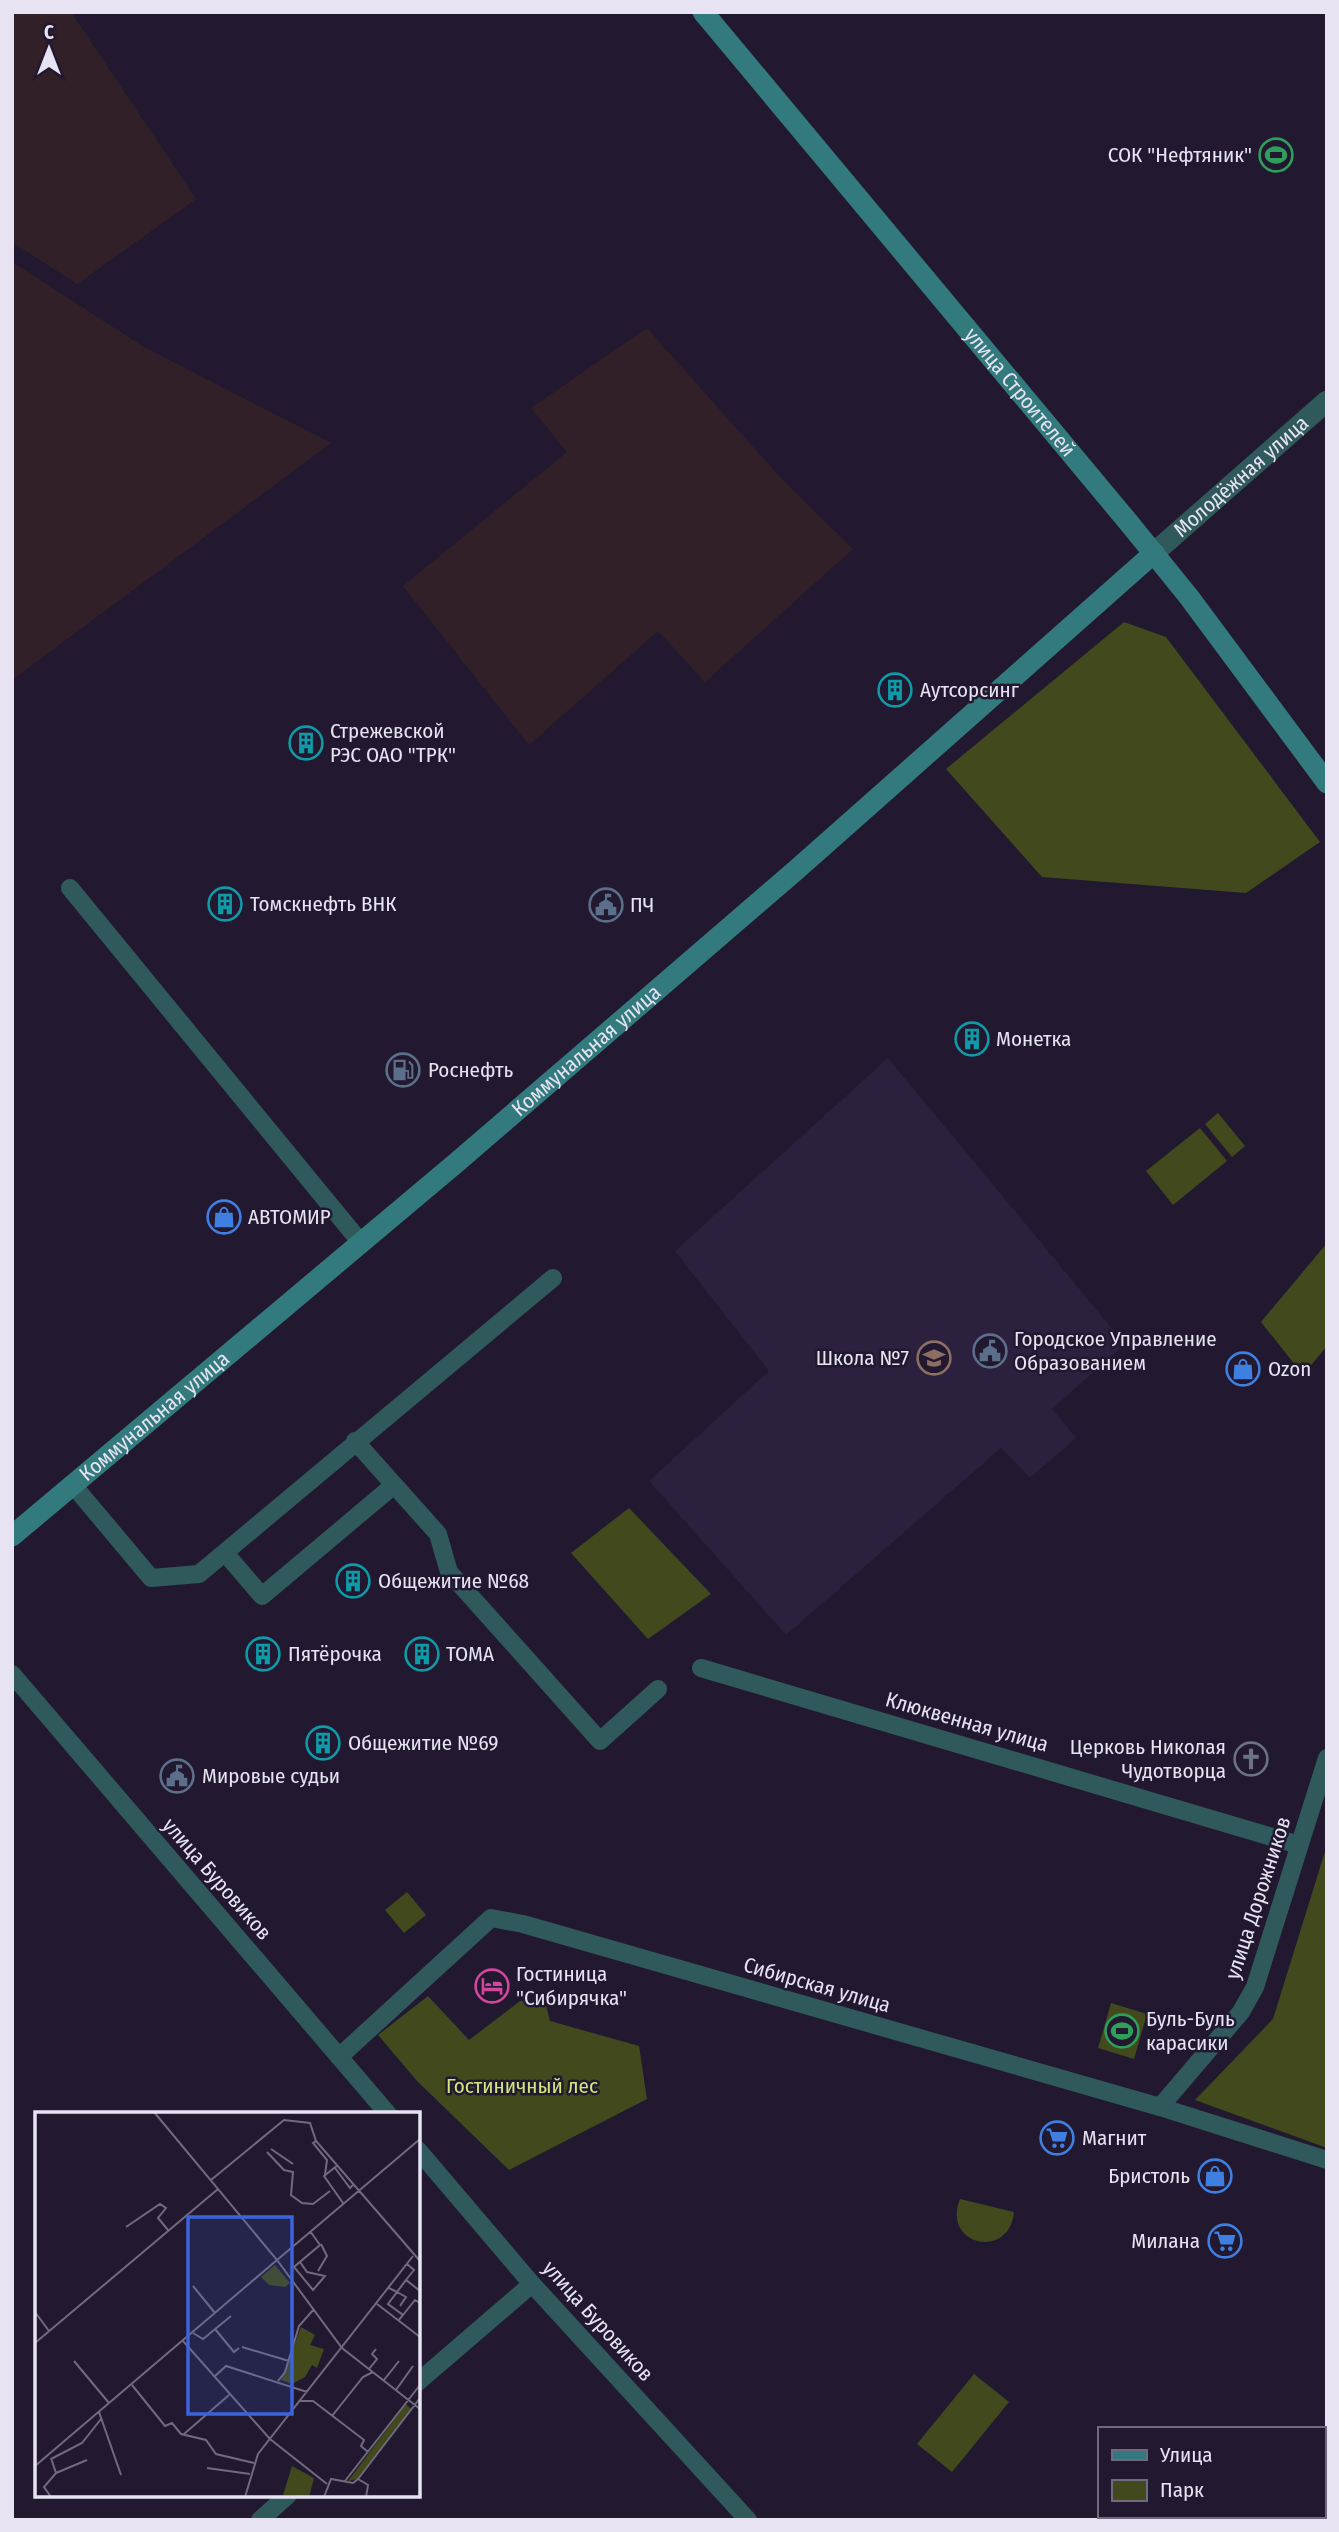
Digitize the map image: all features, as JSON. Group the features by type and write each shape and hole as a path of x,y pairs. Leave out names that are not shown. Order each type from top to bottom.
{"main road":[{"name":"улица Строителей","path":"703,12 1154,553 1327,783"},
{"name":"Коммунальная улица","path":"12,1536 362,1244 795,871 1154,553"}],"street":[{"name":"Молодёжная улица","path":"1154,553 1327,401"},
{"path":"70,888 362,1244"},
{"path":"74,1485 151,1578 199,1574 553,1278"},
{"path":"355,1441 438,1534 449,1572 600,1741 658,1689"},
{"path":"225,1553 262,1596 394,1485"},
{"name":"Клюквенная улица","path":"701,1668 1299,1845"},
{"name":"улица Буровиков","path":"12,1674 386,2112"},
{"name":"улица Дорожников","path":"1160,2107 1241,2012 1255,1987 1327,1758"},
{"name":"Сибирская улица","path":"339,2057 491,1918 523,1924 1160,2107 1327,2160"},
{"name":"улица Буровиков","path":"420,2152 532,2284 748,2520"},
{"path":"420,2380 532,2284"},
{"path":"260,2520 286,2497"}],"shaded area":[{"path":"12,12 71,12 196,199 77,284 12,242"},
{"path":"12,262 144,347 331,443 12,680"},
{"path":"647,328 779,476 853,549 705,682 658,631 529,745 403,586 567,452 531,408"},
{"name":"Школа №7","path":"888,1058 1125,1344 1052,1409 1076,1438 1030,1478 1001,1448 786,1635 649,1481 769,1371 675,1251"}],"green space":[{"path":"1124,622 1166,637 1320,842 1246,893 1042,877 946,769"},
{"path":"1218,1113 1245,1146 1232,1157 1205,1124"},
{"path":"1200,1128 1227,1161 1173,1205 1146,1171"},
{"path":"1327,1243 1327,1346 1303,1375 1261,1322"},
{"path":"629,1508 711,1594 648,1639 571,1553"},
{"path":"1327,1845 1327,2148 1195,2100 1273,2019"},
{"path":"407,1892 426,1915 404,1933 385,1910"},
{"name":"Гостиничный лес","path":"428,1996 469,2040 520,2001 545,2001 550,2021 639,2046 647,2099 509,2170 417,2081 378,2035"},
{"name":"Буль-Буль карасики","path":"1111,2003 1147,2014 1134,2059 1098,2048"},
{"path":"960,2199 1014,2212 1009,2227 1001,2237 990,2242 967,2236 960,2227 957,2215"},
{"path":"974,2374 1009,2402 952,2472 917,2444"}],"place":[{"name":"СОК \"Нефтяник\"","path":"1276,155"},
{"name":"Аутсорсинг","path":"895,690"},
{"name":"Стрежевской РЭС ОАО \"ТРК\"","path":"306,743"},
{"name":"Томскнефть ВНК","path":"225,904"},
{"name":"ПЧ","path":"606,905"},
{"name":"Монетка","path":"972,1039"},
{"name":"Роснефть","path":"403,1070"},
{"name":"АВТОМИР","path":"224,1217"},
{"name":"Городское Управление Образованием","path":"990,1351"},
{"name":"Школа №7","path":"934,1358"},
{"name":"Ozon","path":"1243,1369"},
{"name":"Общежитие №68","path":"353,1581"},
{"name":"Пятёрочка","path":"263,1654"},
{"name":"ТОМА","path":"422,1654"},
{"name":"Общежитие №69","path":"323,1743"},
{"name":"Церковь Николая Чудотворца","path":"1251,1759"},
{"name":"Мировые судьи","path":"177,1776"},
{"name":"Гостиница \"Сибирячка\"","path":"492,1986"},
{"name":"Буль-Буль карасики","path":"1122,2031"},
{"name":"Магнит","path":"1057,2138"},
{"name":"Бристоль","path":"1215,2176"},
{"name":"Милана","path":"1225,2241"}]}
